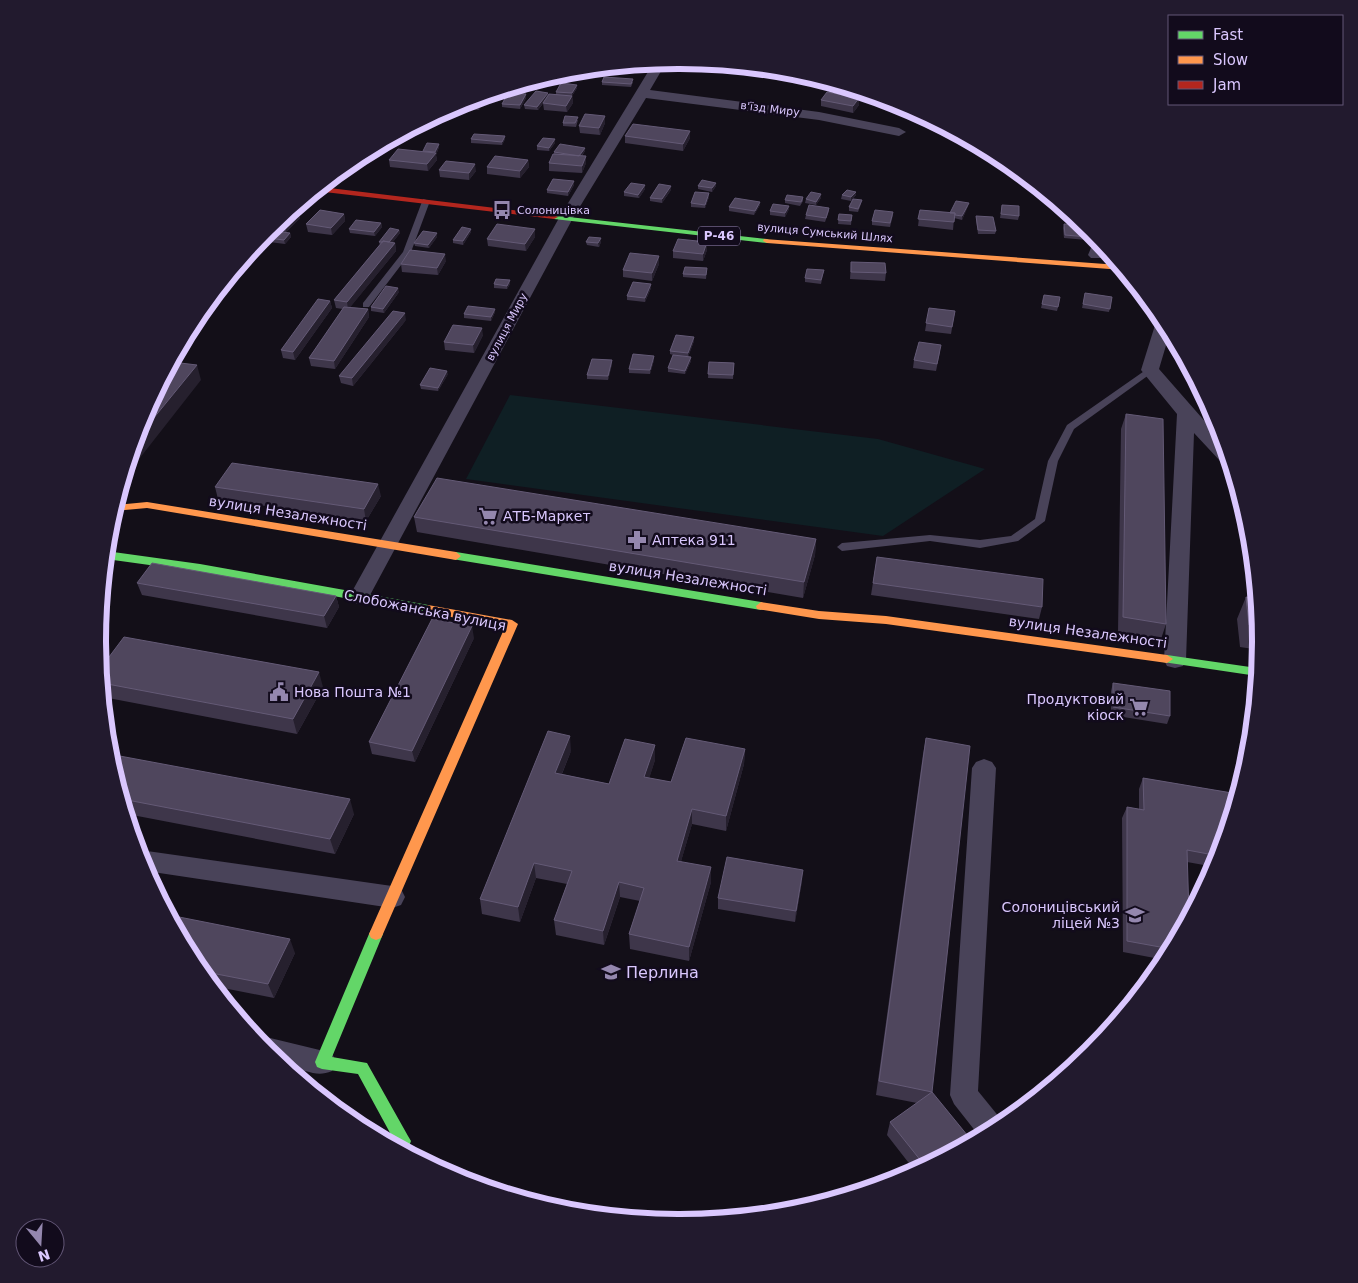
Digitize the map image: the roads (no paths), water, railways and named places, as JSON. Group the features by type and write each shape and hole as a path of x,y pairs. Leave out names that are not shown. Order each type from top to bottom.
{"street":[{"name":"вулиця Миру","path":"359,596 430,470 566,218 656,70"},
{"name":"в'їзд Миру","path":"640,93 819,116 899,132"},
{"name":"вулиця Сумський Шлях","path":"326,190 730,238 1113,267"},
{"path":"1161,332 1150,370 1217,446"},
{"path":"1175,660 1186,413"},
{"path":"1202,430 1211,431"},
{"name":"вулиця Незалежності","path":"123,507 147,505 819,615 886,620 1251,671"},
{"name":"Слобожанська вулиця","path":"113,556 200,568 512,624 322,1062"},
{"path":"984,768 964,1095 987,1124"},
{"path":"150,862 392,897"},
{"path":"282,1053 362,1068 403,1140 402,1143"}],"lane":[{"path":"366,304 407,252 426,201"},
{"path":"842,548 930,538 980,544 1014,539 1040,522 1053,461 1070,427 1150,370"}],"place":[{"name":"Солоницівка","path":"502,210"},
{"name":"АТБ-Маркет","path":"488,516"},
{"name":"Аптека 911","path":"637,540"},
{"name":"Нова Пошта №1","path":"279,692"},
{"name":"Продуктовий кіоск","path":"1139,707"},
{"name":"Солоницівський ліцей №3","path":"1135,915"},
{"name":"Перлина","path":"611,972"}]}
